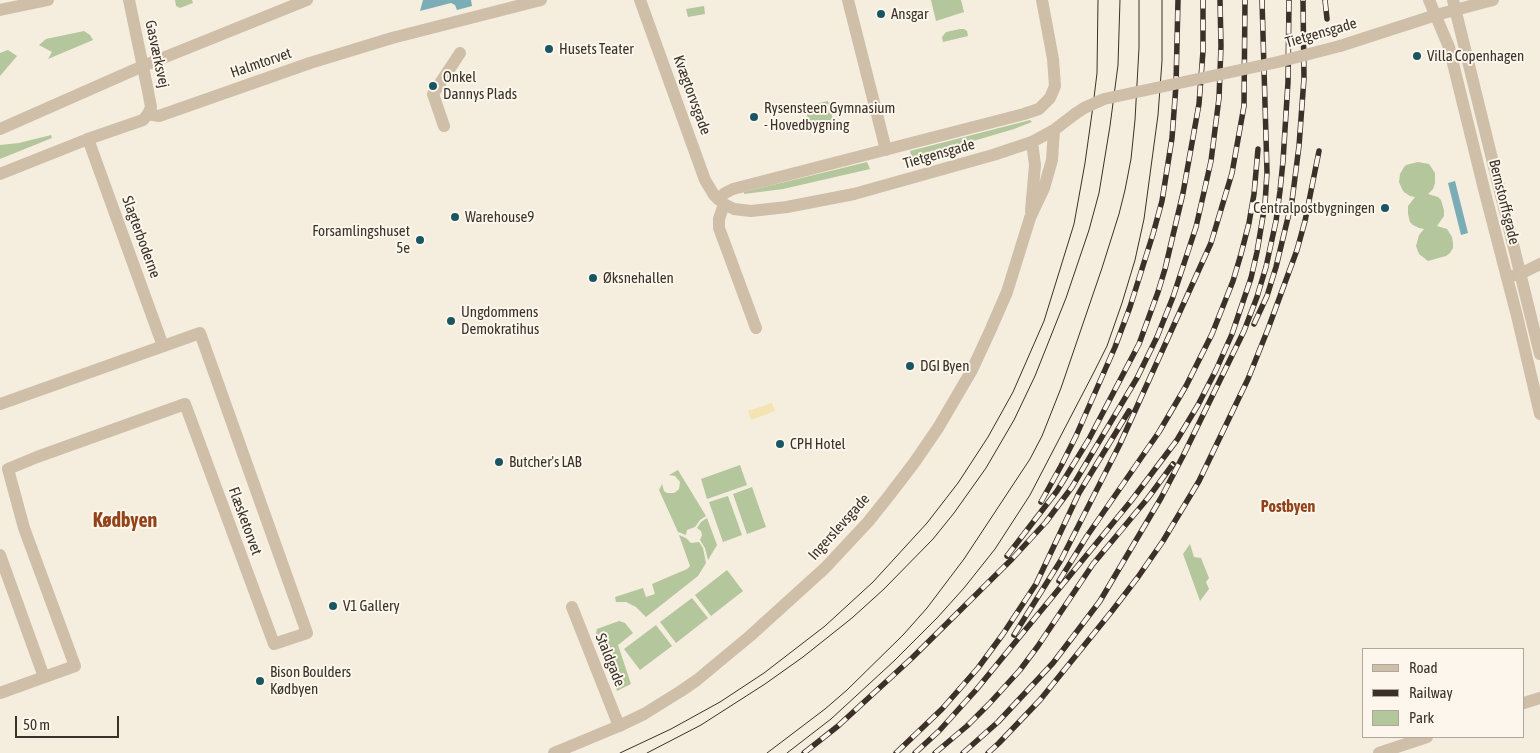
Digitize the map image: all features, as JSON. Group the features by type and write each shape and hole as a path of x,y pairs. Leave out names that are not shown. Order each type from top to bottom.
{"street":[{"path":"0,10 48,0"},
{"name":"Gasværksvej","path":"129,0 151,107 148,114"},
{"path":"0,129 144,66 307,0"},
{"name":"Halmtorvet","path":"0,174 88,139 143,120 148,114 158,116 310,63 392,38 542,0"},
{"name":"Kvægtorvsgade","path":"640,0 705,180 721,202"},
{"path":"848,0 886,150"},
{"name":"Tietgensgade","path":"1042,0 1055,86 1047,102 1039,109 729,191 721,202 738,211 751,211 818,201 901,181 1032,142 1054,130 1084,108 1104,99 1278,62 1340,46 1436,15 1454,5 1493,0"},
{"name":"Bernstorffsgade","path":"1429,0 1449,47 1540,414"},
{"name":"Bernstorffsgade","path":"1454,5 1540,354"},
{"path":"444,126 433,94 460,53"},
{"name":"Ingerslevsgade","path":"554,753 644,714 681,691 750,636 825,568 868,522 914,463 938,428 972,370 1007,292 1030,218 1041,197 1052,160 1054,130"},
{"name":"Slagterboderne","path":"88,139 163,346"},
{"name":"Ingerslevsgade","path":"1030,218 1035,164 1032,142"},
{"path":"721,202 719,228 756,328"},
{"path":"1507,277 1520,274 1540,264"},
{"name":"Flæsketorvet","path":"0,404 200,333 307,632 274,644 185,404 8,469 24,528 75,666 44,677"},
{"path":"0,555 44,677 0,694"},
{"name":"Staldgade","path":"572,607 619,726"},
{"path":"1525,703 1540,698"},
{"path":"1379,753 1424,738"}],"green space":[{"path":"175,0 192,0 193,3 180,8 176,6"},
{"path":"931,0 961,0 964,12 936,21"},
{"path":"704,6 705,14 688,17 686,9"},
{"path":"960,29 967,31 968,36 943,42 942,37 946,32"},
{"path":"84,31 93,40 48,59 52,52 39,45 46,39"},
{"path":"8,50 17,56 0,76 0,53"},
{"path":"828,101 834,123 810,128 805,106"},
{"path":"1030,120 1032,122 1014,129 912,159 910,151"},
{"path":"51,135 52,138 0,159 0,145 19,143"},
{"path":"867,162 870,169 783,189 744,194 744,192"},
{"path":"1418,162 1429,164 1435,173 1433,189 1428,194 1441,200 1444,216 1437,226 1447,229 1453,243 1453,248 1446,256 1428,261 1419,254 1416,246 1419,235 1424,229 1413,225 1408,214 1408,206 1415,197 1404,192 1399,182 1400,174 1404,167"},
{"path":"740,465 747,485 707,499 701,479"},
{"path":"678,470 706,516 695,527 687,530 686,535 678,532 659,490 662,484 664,491 667,493 674,493 679,489 680,482 675,476 669,475"},
{"path":"752,487 766,527 747,534 733,494"},
{"path":"728,496 742,535 723,542 709,502"},
{"path":"707,518 717,545 708,560 705,548 700,540 701,531 697,528"},
{"path":"679,535 691,543 699,542 703,548 706,563 698,576 646,617 636,607 626,602 616,602 615,597 643,588 646,597 655,594 652,584 690,566"},
{"path":"1190,544 1194,557 1201,558 1209,578 1206,582 1209,589 1200,601 1183,554"},
{"path":"727,570 743,591 711,616 695,595"},
{"path":"692,598 708,618 676,643 660,622"},
{"path":"619,621 625,623 633,633 618,645 631,684 617,691 596,633 597,629"},
{"path":"656,625 672,646 640,670 624,649"}],"sand":[{"path":"772,403 775,411 751,420 748,411"}],"water":[{"path":"423,0 471,0 472,6 457,10 455,5 451,3 420,11"},
{"path":"1455,181 1468,233 1461,235 1448,183"}],"tram line":[{"path":"620,753 671,729 720,702 764,673 825,626 873,582 927,523 958,483 988,437 1013,392 1044,321 1074,224 1085,163 1097,73 1098,0"},
{"path":"647,753 701,725 765,684 852,618 884,589 933,539 986,468 1014,420 1035,376 1066,298 1089,230 1099,193 1110,126 1118,65 1120,0"},
{"path":"767,753 847,690 903,635 927,608 964,559 1030,459 1042,436 1061,388 1102,268 1125,190 1131,159 1135,120 1139,48 1139,0"},
{"path":"787,753 831,719 894,661 937,618 995,549 1030,495 1107,346 1135,260 1144,219 1158,115 1162,61 1162,0"}],"railway":[{"path":"1041,502 1076,436 1115,347 1153,234 1162,201 1172,138 1176,85 1178,0"},
{"path":"1007,556 1057,491 1089,439 1139,344 1158,292 1183,193 1199,104 1203,51 1203,0"},
{"path":"804,753 838,726 912,658 1012,559 1046,522 1072,487 1137,378 1157,337 1173,297 1196,227 1211,161 1219,98 1220,0"},
{"path":"1014,635 1061,560 1120,444 1211,243 1232,173 1244,106 1245,0"},
{"path":"915,753 939,731 976,690 1131,501 1177,440 1216,370 1232,334 1251,278 1265,204 1267,172 1262,0"},
{"path":"963,753 998,722 1053,663 1100,601 1161,498 1244,331 1266,267 1276,221 1283,161 1288,82 1289,0"},
{"path":"1254,324 1267,296 1276,267 1292,201 1299,146 1304,78 1303,0"},
{"path":"1325,0 1327,19"},
{"path":"1059,581 1087,536 1159,432 1186,386 1212,334 1233,281 1249,223 1258,149"},
{"path":"988,753 1040,700 1112,611 1163,541 1199,481 1248,379 1297,250 1305,221 1319,151"},
{"path":"896,753 942,709 978,668 1003,634 1036,584 1079,493 1129,411"},
{"path":"935,753 967,726 1020,670 1093,564 1148,498 1173,464"}],"place":[{"name":"Ansgar","path":"881,14"},
{"name":"Husets Teater","path":"549,49"},
{"name":"Villa Copenhagen","path":"1417,56"},
{"name":"Onkel Dannys Plads","path":"433,86"},
{"name":"Rysensteen Gymnasium - Hovedbygning","path":"754,117"},
{"name":"Centralpostbygningen","path":"1385,208"},
{"name":"Warehouse9","path":"455,217"},
{"name":"Forsamlingshuset 5e","path":"420,240"},
{"name":"Øksnehallen","path":"593,278"},
{"name":"Ungdommens Demokratihus","path":"451,321"},
{"name":"DGI Byen","path":"910,366"},
{"name":"CPH Hotel","path":"780,444"},
{"name":"Butcher's LAB","path":"499,462"},
{"name":"V1 Gallery","path":"333,606"},
{"name":"Bison Boulders Kødbyen","path":"260,681"}],"district":[{"name":"Postbyen","path":"1288,507"},
{"name":"Kødbyen","path":"125,521"}]}
